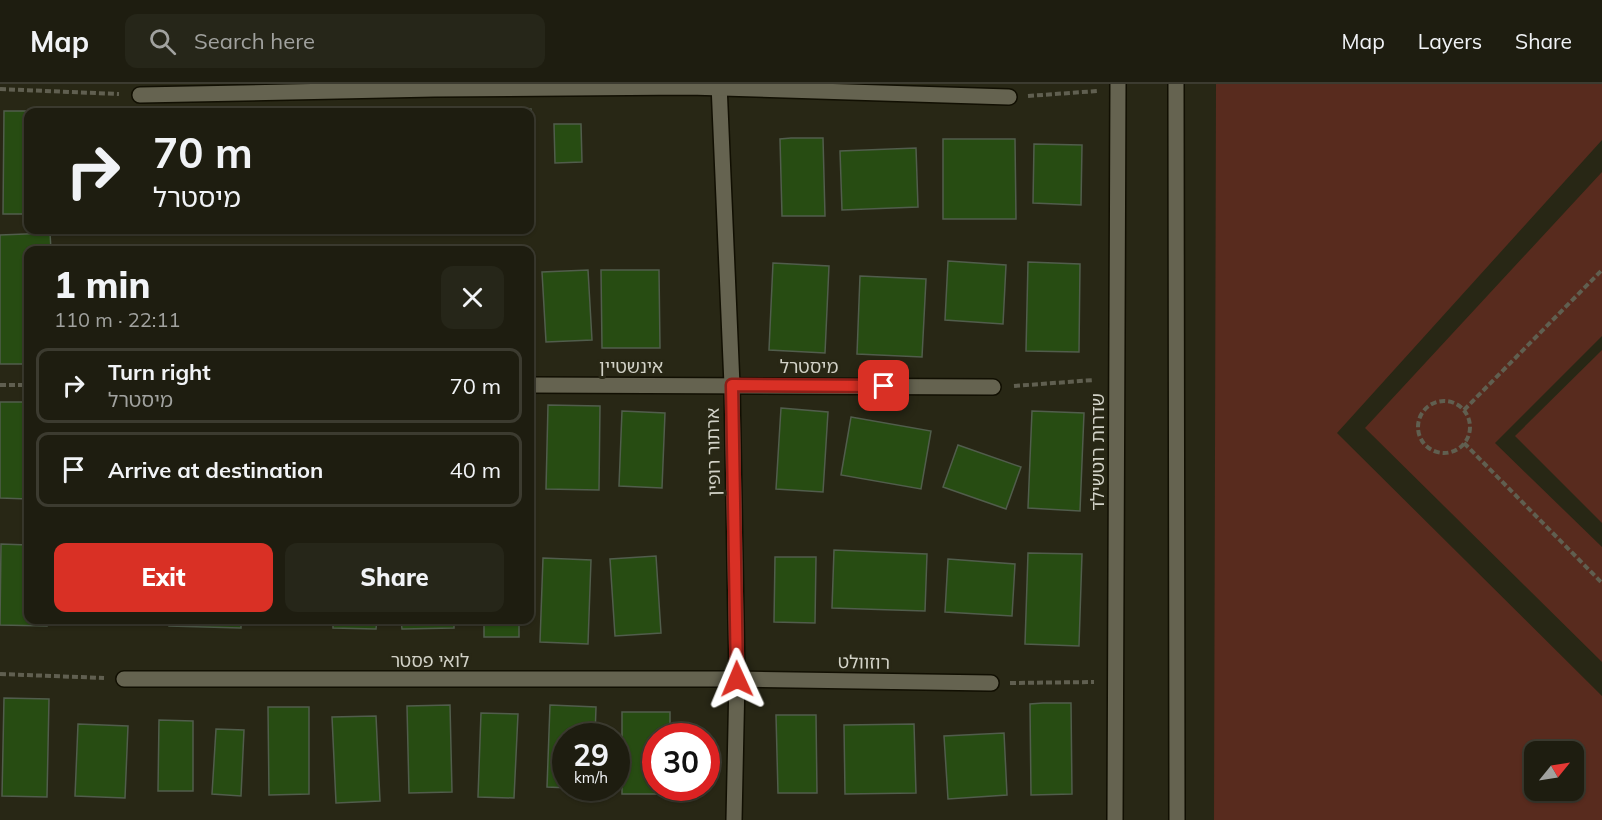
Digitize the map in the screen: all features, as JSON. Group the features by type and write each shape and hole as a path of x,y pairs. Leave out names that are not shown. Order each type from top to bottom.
{"street":[{"name":"שדרות רוטשילד","path":"1115,820 1118,84"},
{"path":"1176,84 1177,820"},
{"path":"140,95 434,86 720,86 1009,97"},
{"name":"ארתור רופין","path":"720,86 732,385 737,679 734,820"},
{"name":"אינשטיין","path":"534,385 732,385"},
{"name":"מיסטרל","path":"732,385 993,387"},
{"name":"לואי פסטר","path":"124,679 737,679"},
{"name":"רוזוולט","path":"737,679 991,683"}],"path":[{"path":"0,89 140,95"},
{"path":"1009,97 1096,91"},
{"path":"1464,410 1602,270"},
{"path":"993,387 1094,380"},
{"path":"0,385 24,385"},
{"path":"1444,400 1455,402 1464,410 1469,417 1470,427 1464,443 1456,451 1435,452 1419,438 1417,427 1419,417 1424,408 1433,402 1444,400"},
{"path":"1464,443 1602,583"},
{"path":"0,674 124,679"},
{"path":"991,683 1094,682"}],"shaded area":[{"path":"1216,84 1602,84 1602,140 1337,433 1602,696 1602,820 1214,820"},
{"path":"1602,172 1602,336 1495,443 1602,547 1602,662 1365,428"},
{"path":"1602,350 1602,523 1515,436"}],"building":[{"path":"4,111 24,111 24,214 3,214"},
{"path":"554,124 581,124 582,162 555,163"},
{"path":"823,138 825,216 782,216 780,139"},
{"path":"943,139 1015,139 1016,219 943,219"},
{"path":"1034,144 1082,145 1081,205 1033,203"},
{"path":"916,148 918,207 842,210 840,151"},
{"path":"50,234 51,246 24,246 24,364 0,364 0,235"},
{"path":"948,261 1006,265 1003,324 945,320"},
{"path":"1028,262 1080,264 1079,352 1026,351"},
{"path":"773,263 829,266 825,353 769,350"},
{"path":"588,270 592,340 546,342 542,272"},
{"path":"601,270 659,270 660,348 602,348"},
{"path":"860,276 926,279 922,357 857,354"},
{"path":"0,402 24,402 24,499 0,498"},
{"path":"548,405 600,406 599,490 546,489"},
{"path":"781,408 828,412 823,492 776,489"},
{"path":"622,411 665,413 662,488 619,486"},
{"path":"1032,411 1084,413 1080,511 1028,508"},
{"path":"851,417 931,431 921,489 841,475"},
{"path":"958,445 1021,467 1006,509 943,487"},
{"path":"1,544 24,545 24,624 47,624 47,626 0,625"},
{"path":"834,550 927,554 925,611 832,608"},
{"path":"1028,553 1082,554 1079,646 1025,644"},
{"path":"656,556 661,633 615,636 610,559"},
{"path":"775,557 816,557 815,623 774,622"},
{"path":"543,558 591,560 588,644 540,642"},
{"path":"948,559 1015,564 1012,616 945,612"},
{"path":"169,624 241,624 241,628 169,626"},
{"path":"262,624 310,624 262,625"},
{"path":"333,624 377,624 376,629 333,628"},
{"path":"401,624 454,624 454,628 402,629"},
{"path":"484,624 519,624 519,637 484,637"},
{"path":"4,698 49,699 47,797 2,796"},
{"path":"1071,703 1072,794 1031,795 1030,704"},
{"path":"450,705 452,792 409,793 407,706"},
{"path":"550,705 596,707 595,723 552,723 552,787 547,787"},
{"path":"268,707 309,707 309,794 269,795"},
{"path":"622,712 670,712 670,723 642,723 642,794 630,794 630,723 622,723"},
{"path":"481,713 518,714 514,798 478,797"},
{"path":"776,715 816,715 817,793 778,793"},
{"path":"376,716 380,801 336,803 332,717"},
{"path":"159,720 193,721 193,791 158,791"},
{"path":"78,724 128,726 125,798 75,796"},
{"path":"914,724 916,793 845,794 844,725"},
{"path":"216,729 244,730 241,796 212,794"},
{"path":"1004,733 1007,795 948,799 944,736"}],"route":[{"path":"737,679 732,385 884,386"}]}
